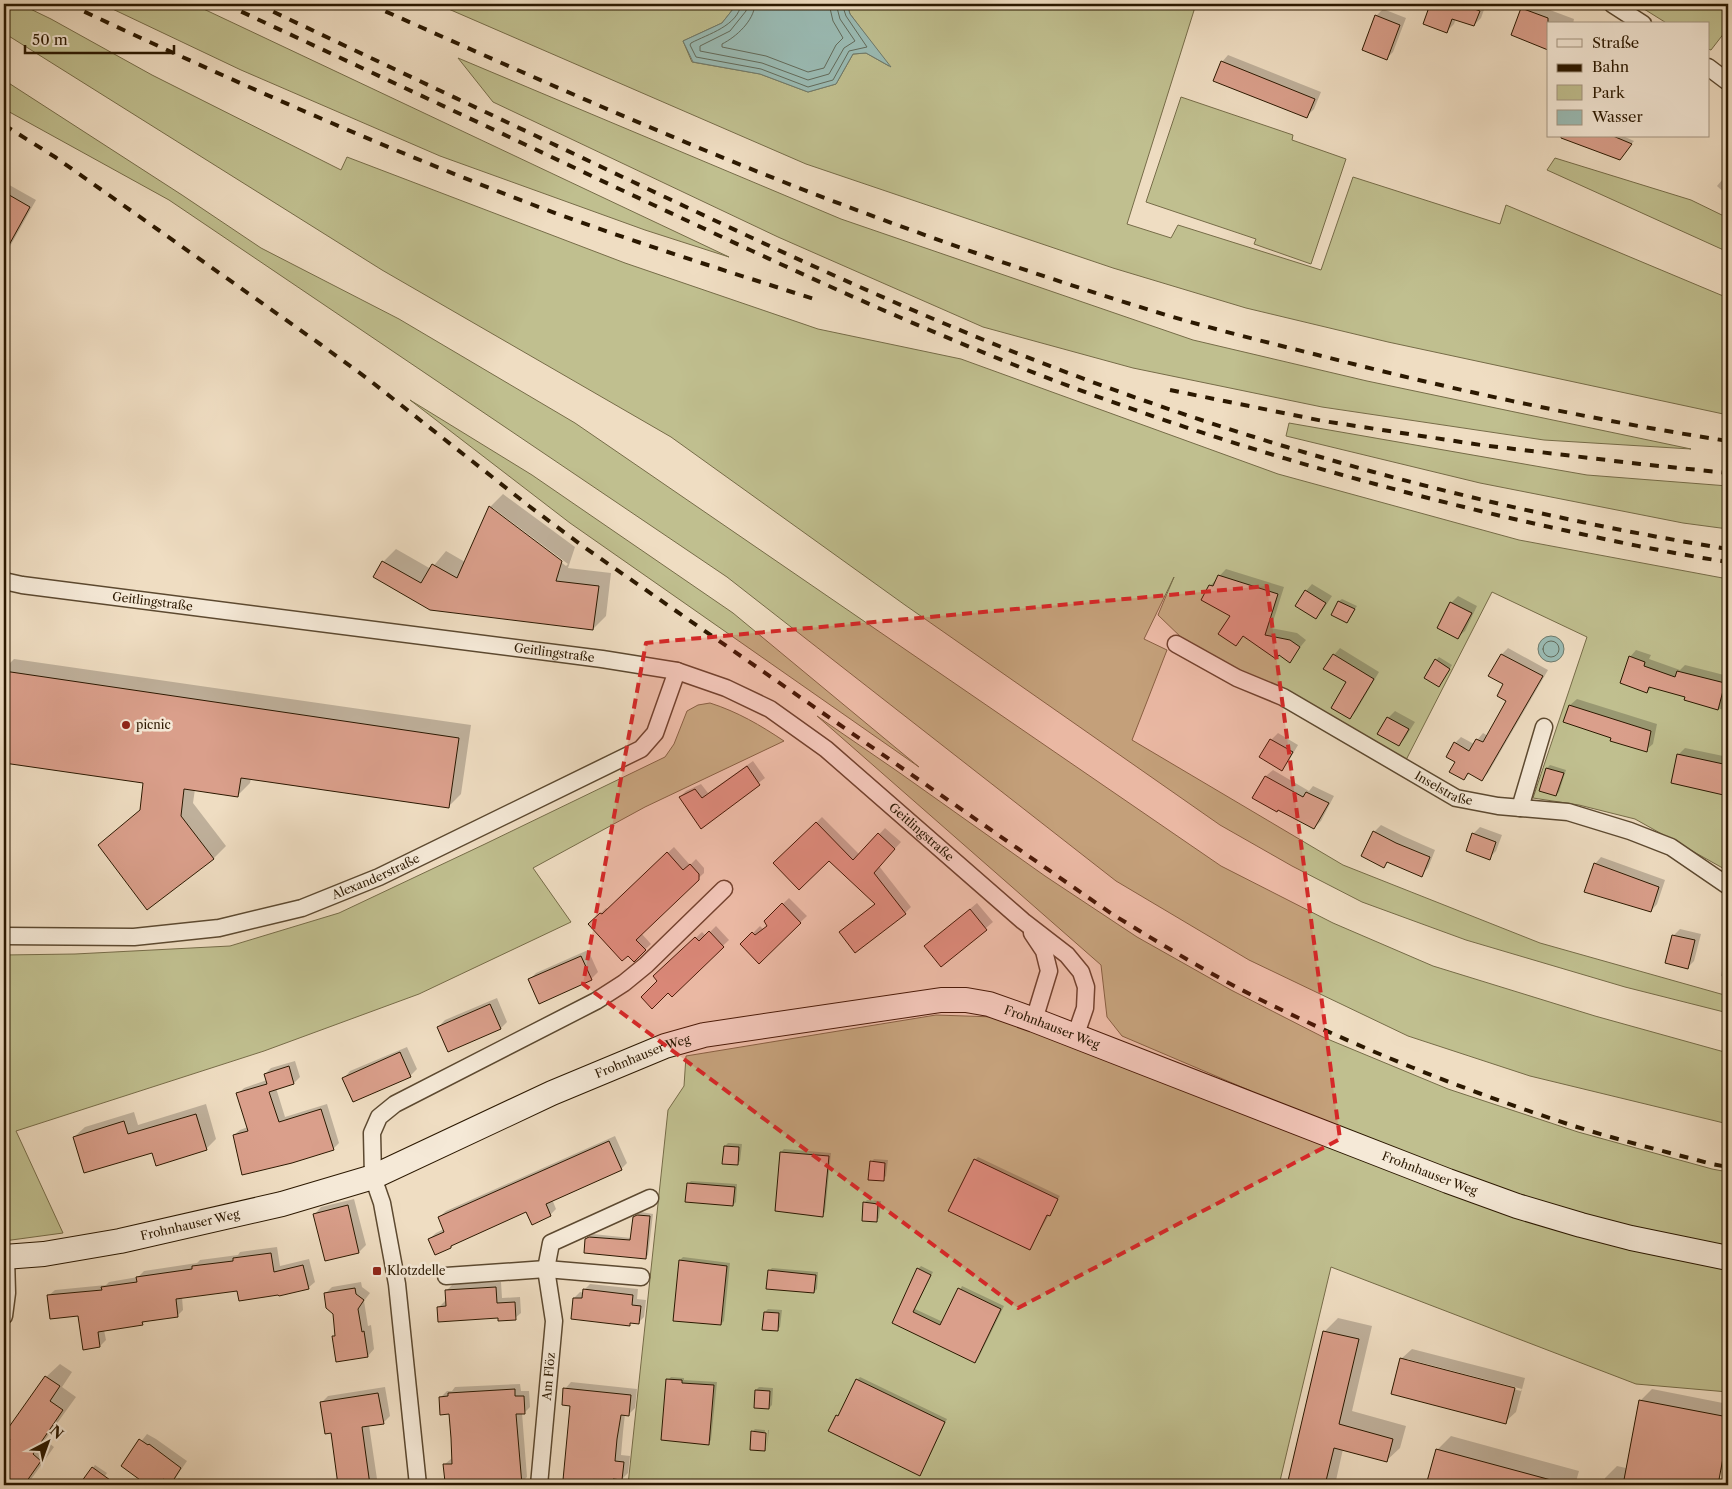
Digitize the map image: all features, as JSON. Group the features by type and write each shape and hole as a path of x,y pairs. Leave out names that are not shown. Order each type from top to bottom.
{"main road":[{"name":"Frohnhauser Weg","path":"5,1257 44,1254 120,1241 282,1204 373,1178 552,1093 665,1046 704,1035 941,1000 966,1000 989,1004 1034,1020 1448,1182 1517,1206 1631,1238 1728,1258"}],"street":[{"path":"1612,4 1640,22"},
{"path":"1710,68 1728,82"},
{"name":"Geitlingstraße","path":"4,582 602,659 677,671 726,688 770,709 826,749 1023,921 1067,955 1081,972 1086,987 1085,1008 1076,1036"},
{"name":"Inselstraße","path":"1176,644 1237,678 1283,697 1456,798 1520,808 1568,812 1651,839 1671,848 1728,886"},
{"name":"Alexanderstraße","path":"4,936 144,936 219,928 310,904 379,877 641,749 655,733 677,671"},
{"path":"1520,808 1544,727"},
{"path":"418,1485 397,1284 382,1203 373,1178 372,1134 379,1117 395,1104 596,1001 624,983 646,965 724,889"},
{"name":"Geitlingstraße","path":"1023,921 1044,951 1049,971 1034,1020"},
{"name":"Am Flöz","path":"539,1485 554,1321 546,1269 551,1243 650,1198"},
{"path":"4,1316 7,1294 5,1257"},
{"path":"446,1276 546,1269 641,1277"}],"highlighted area":[{"path":"1267,586 1340,1139 1018,1308 583,984 646,643"}],"green space":[{"path":"4,4 20,4 51,19 152,75 341,170 347,157 625,263 818,329 961,359 1278,474 1519,540 1728,579 1728,871 1635,819 1579,805 1533,798 1587,637 1492,592 1406,760 1283,688 1229,666 1185,641 1158,615 1174,577 1144,639 1167,650 1132,740 1343,865 1540,943 1728,996 1728,1013 1625,987 1466,940 1362,902 1292,866 1220,825 905,605 671,437 382,270 4,33"},
{"path":"102,4 193,4 729,257 645,230 440,156 241,70"},
{"path":"437,4 737,4 722,23 683,41 692,62 760,74 808,92 836,84 853,54 866,53 889,66 850,14 847,4 1196,4 1127,224 1171,238 1178,225 1321,270 1353,177 1500,224 1506,205 1728,298 1728,415 1388,342 1246,308 1113,268 806,164"},
{"path":"1636,4 1728,4 1728,28 1711,50 1710,22 1665,22"},
{"path":"458,58 841,219 1193,340 1367,381 1691,449 1544,440 1322,407 1133,368 983,327 778,237 493,102"},
{"path":"4,80 261,248 399,319 575,423 1221,866 1333,923 1433,966 1595,1016 1728,1053 1728,1124 1530,1076 1408,1036 1249,960 1116,881 727,577 169,200 4,109"},
{"path":"1181,97 1293,135 1292,140 1346,159 1311,264 1254,244 1256,239 1146,202"},
{"path":"1555,158 1691,200 1728,218 1728,252 1547,170"},
{"path":"410,400 532,475 733,613 919,767 570,523"},
{"path":"1289,423 1587,475 1728,486 1728,529 1683,523 1480,483 1286,436"},
{"path":"710,703 748,719 784,741 645,807 533,868 571,922 419,994 264,1051 16,1131 63,1233 4,1241 4,955 75,954 230,946 339,913 665,757 674,744 687,711 698,705"},
{"path":"817,716 1045,876 1137,937 1231,990 1325,1038 1448,1089 1578,1132 1728,1172 1728,1392 1636,1384 1331,1267 1279,1485 628,1485 668,1110 684,1086 686,1056 936,1015 995,1017 1196,1092 1251,1091 1122,1036 1107,1017 1101,965"}],"water":[{"path":"737,4 847,4 850,14 891,67 866,53 853,54 836,84 808,92 760,74 693,62 683,41 722,23"},
{"path":"1551,636 1560,640 1564,649 1560,658 1551,662 1542,658 1538,649 1542,640"}],"building":[{"path":"1418,4 1460,4 1480,11 1474,26 1452,19 1447,33 1423,24 1428,10 1417,6"},
{"path":"1521,8 1548,18 1547,50 1511,35"},
{"path":"1375,15 1400,25 1387,60 1362,50"},
{"path":"1221,61 1315,99 1307,118 1213,81"},
{"path":"1561,138 1618,138 1632,144 1620,160"},
{"path":"4,192 30,207 4,254"},
{"path":"489,506 562,561 556,581 599,586 593,630 430,610 373,577 382,561 421,583 432,564 457,578"},
{"path":"1218,575 1278,594 1265,635 1290,640 1300,647 1290,663 1279,655 1276,659 1243,636 1236,646 1218,634 1230,616 1201,600 1209,585 1213,586"},
{"path":"1305,590 1326,603 1316,619 1295,606"},
{"path":"1338,601 1355,609 1347,623 1331,615"},
{"path":"1450,602 1472,613 1458,639 1437,628"},
{"path":"1333,654 1374,679 1350,719 1331,708 1346,682 1323,669"},
{"path":"1501,654 1543,676 1482,781 1468,773 1464,780 1449,772 1455,762 1446,757 1454,742 1469,751 1476,739 1483,742 1506,701 1497,696 1503,684 1488,676"},
{"path":"1629,656 1645,662 1644,666 1675,677 1677,671 1725,683 1718,710 1684,700 1685,697 1649,687 1647,693 1620,683"},
{"path":"1435,659 1450,669 1439,687 1424,678"},
{"path":"4,671 459,738 449,808 241,778 238,797 184,789 181,816 214,859 147,910 98,845 140,810 143,783 4,763"},
{"path":"1569,705 1651,731 1647,752 1610,741 1611,738 1563,722"},
{"path":"1387,717 1409,729 1399,746 1377,734"},
{"path":"1270,739 1293,752 1282,771 1259,757"},
{"path":"1677,754 1728,765 1728,796 1671,783"},
{"path":"747,766 760,785 701,829 679,797 695,789 702,798"},
{"path":"1546,768 1564,773 1556,796 1539,791"},
{"path":"1265,776 1303,797 1306,792 1329,803 1314,829 1252,798"},
{"path":"816,822 853,860 878,833 895,849 874,873 906,914 855,953 839,932 875,904 829,861 799,890 773,863"},
{"path":"1373,831 1430,857 1422,877 1387,862 1384,868 1361,856"},
{"path":"1472,833 1496,842 1490,860 1466,851"},
{"path":"667,852 683,870 690,864 699,874 699,880 636,940 646,950 634,962 628,956 622,961 588,924 600,913 602,914"},
{"path":"1594,863 1659,887 1651,912 1584,892"},
{"path":"782,903 801,923 759,964 740,944 752,932 755,935 767,926 764,921"},
{"path":"970,909 987,930 941,967 924,946"},
{"path":"709,931 724,947 672,997 668,993 652,1009 641,997 657,981 653,976 695,937 699,941"},
{"path":"1672,935 1695,940 1688,969 1665,963"},
{"path":"581,956 592,980 539,1004 528,979"},
{"path":"490,1004 501,1029 448,1052 437,1027"},
{"path":"400,1052 411,1077 353,1102 342,1078"},
{"path":"289,1066 294,1084 269,1092 279,1122 321,1109 334,1150 292,1163 242,1175 233,1135 248,1131 236,1093 267,1084 264,1074"},
{"path":"196,1114 207,1150 156,1166 152,1153 84,1173 73,1137 124,1121 128,1134"},
{"path":"609,1141 622,1170 546,1204 551,1216 532,1225 526,1212 435,1255 428,1239 444,1232 438,1217"},
{"path":"724,1146 739,1147 738,1165 722,1164"},
{"path":"780,1152 829,1156 823,1217 775,1211"},
{"path":"974,1159 1058,1199 1050,1216 1047,1215 1030,1250 948,1211"},
{"path":"870,1161 885,1163 884,1181 868,1180"},
{"path":"687,1183 735,1187 733,1206 685,1202"},
{"path":"863,1202 878,1204 877,1222 862,1221"},
{"path":"348,1205 359,1253 325,1261 313,1214"},
{"path":"637,1215 650,1216 646,1259 584,1253 585,1239 589,1237 630,1240 633,1217"},
{"path":"271,1253 274,1272 303,1265 309,1289 279,1296 239,1301 237,1291 176,1299 178,1317 142,1322 143,1325 98,1332 100,1347 83,1350 78,1316 50,1319 47,1295 102,1290 101,1287 137,1282 136,1277 192,1269 192,1266 233,1261 233,1258"},
{"path":"679,1260 727,1266 721,1325 673,1321"},
{"path":"917,1268 931,1275 913,1312 940,1325 958,1288 1001,1309 975,1363 892,1323"},
{"path":"768,1270 816,1275 814,1293 766,1289"},
{"path":"496,1287 497,1303 515,1302 516,1320 498,1321 498,1318 438,1322 437,1307 446,1306 445,1290"},
{"path":"355,1288 356,1294 364,1300 358,1309 368,1357 336,1362 332,1336 335,1336 333,1314 326,1308 324,1293"},
{"path":"583,1289 633,1295 632,1305 641,1306 639,1324 630,1323 630,1326 571,1319 573,1298 582,1298"},
{"path":"764,1312 779,1313 778,1331 762,1330"},
{"path":"1323,1331 1359,1339 1339,1424 1393,1439 1387,1462 1334,1448 1325,1485 1287,1485"},
{"path":"1400,1358 1515,1388 1506,1424 1391,1394"},
{"path":"45,1376 60,1386 50,1401 63,1410 33,1454 41,1461 24,1485 4,1485 4,1448 10,1439 4,1434"},
{"path":"666,1379 682,1380 682,1383 714,1385 709,1445 661,1440"},
{"path":"856,1379 945,1422 920,1476 828,1431 836,1415 838,1416"},
{"path":"563,1388 631,1395 629,1416 621,1415 617,1439 615,1461 624,1462 622,1480 613,1479 612,1485 563,1480 570,1406 562,1405"},
{"path":"515,1389 515,1396 524,1396 525,1414 516,1414 522,1485 504,1485 504,1481 454,1484 453,1481 445,1482 443,1464 452,1464 451,1438 449,1414 440,1415 439,1397 448,1396 448,1393"},
{"path":"755,1390 770,1391 769,1409 754,1408"},
{"path":"378,1393 384,1424 362,1427 370,1485 338,1485 331,1433 325,1434 320,1402"},
{"path":"1639,1400 1728,1417 1728,1431 1718,1485 1623,1485"},
{"path":"751,1431 766,1433 765,1451 750,1450"},
{"path":"139,1439 149,1444 181,1468 171,1484 163,1479 159,1485 147,1485 121,1466"},
{"path":"1436,1449 1551,1480 1551,1485 1426,1485"},
{"path":"92,1467 117,1485 79,1485"}],"railway":[{"path":"68,4 298,109 472,181 603,230 820,301"},
{"path":"225,4 804,274 959,343 1073,388 1260,451 1386,487 1567,531 1647,548 1728,562"},
{"path":"257,4 823,270 970,334 1105,387 1192,417 1369,471 1548,515 1728,549"},
{"path":"369,4 487,57 785,183 998,261 1075,286 1204,326 1406,377 1590,417 1728,441"},
{"path":"4,125 55,157 320,344 368,379 584,547 1112,914 1155,940 1220,978 1321,1029 1430,1074 1503,1102 1577,1127 1728,1167"},
{"path":"1170,390 1323,421 1481,445 1728,473"}],"place":[{"name":"picnic","path":"126,725"},
{"name":"Klotzdelle","path":"377,1271"}]}
